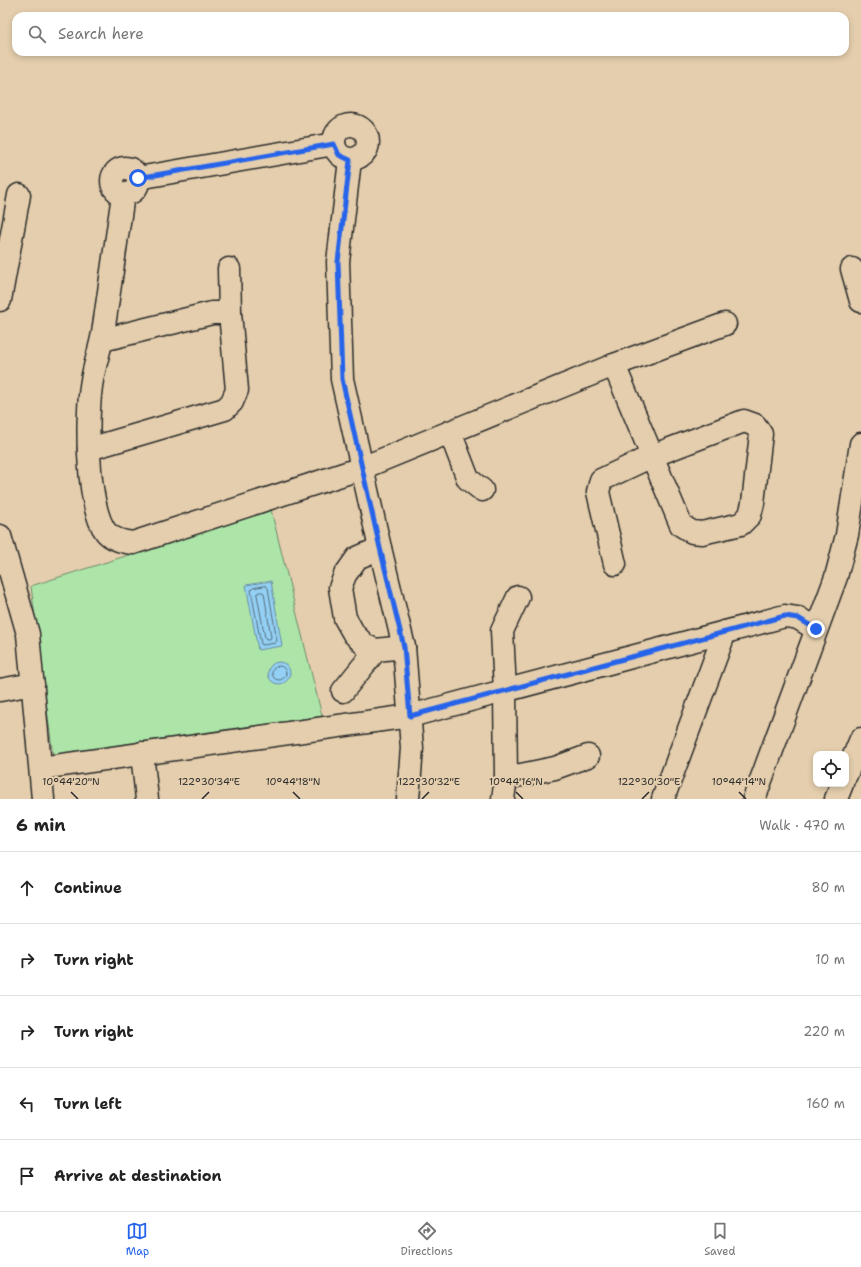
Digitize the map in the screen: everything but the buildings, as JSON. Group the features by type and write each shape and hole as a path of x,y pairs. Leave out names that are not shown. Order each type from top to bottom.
{"street":[{"path":"346,125 359,126 368,134 369,147 362,157 350,160 339,155 334,144 336,132 346,125"},
{"path":"334,144 138,178 133,171 126,168 118,170 112,176 111,184 116,191 123,195 102,340 92,381 88,416 92,490 100,523 107,533 119,541 133,543 362,468 614,365 725,324"},
{"path":"350,160 338,262 342,379 404,647 412,748 408,799"},
{"path":"0,300 19,195"},
{"path":"89,448 225,409 232,402 237,390 230,313 229,269"},
{"path":"852,269 861,301"},
{"path":"102,340 212,314 230,313"},
{"path":"614,365 652,456 681,525 692,532 702,533 741,524 750,515 753,503 761,434 755,425 744,421 652,456 601,480 598,492 615,564"},
{"path":"450,432 468,479 482,490"},
{"path":"754,799 836,577 847,535 861,444"},
{"path":"0,536 7,585 28,634 43,799"},
{"path":"380,548 357,558 345,575 340,588 345,618 354,634 366,646 376,650 404,647"},
{"path":"518,597 502,631 505,691 504,789 588,756"},
{"path":"41,768 410,716 785,616 798,618 816,629"},
{"path":"663,799 725,632"},
{"path":"343,692 376,650"},
{"path":"0,690 33,684"},
{"path":"849,768 861,739"},
{"path":"142,753 147,799"},
{"path":"836,799 841,787"}],"green space":[{"path":"271,510 322,716 53,756 31,586"}],"water":[{"path":"271,581 282,646 258,650 246,585"},
{"path":"279,662 287,665 290,673 287,681 279,684 271,681 268,673 271,665"}],"route":[{"path":"138,178 334,144 339,155 350,160 338,262 342,379 404,647 410,716 785,616 798,618 816,629"}]}
